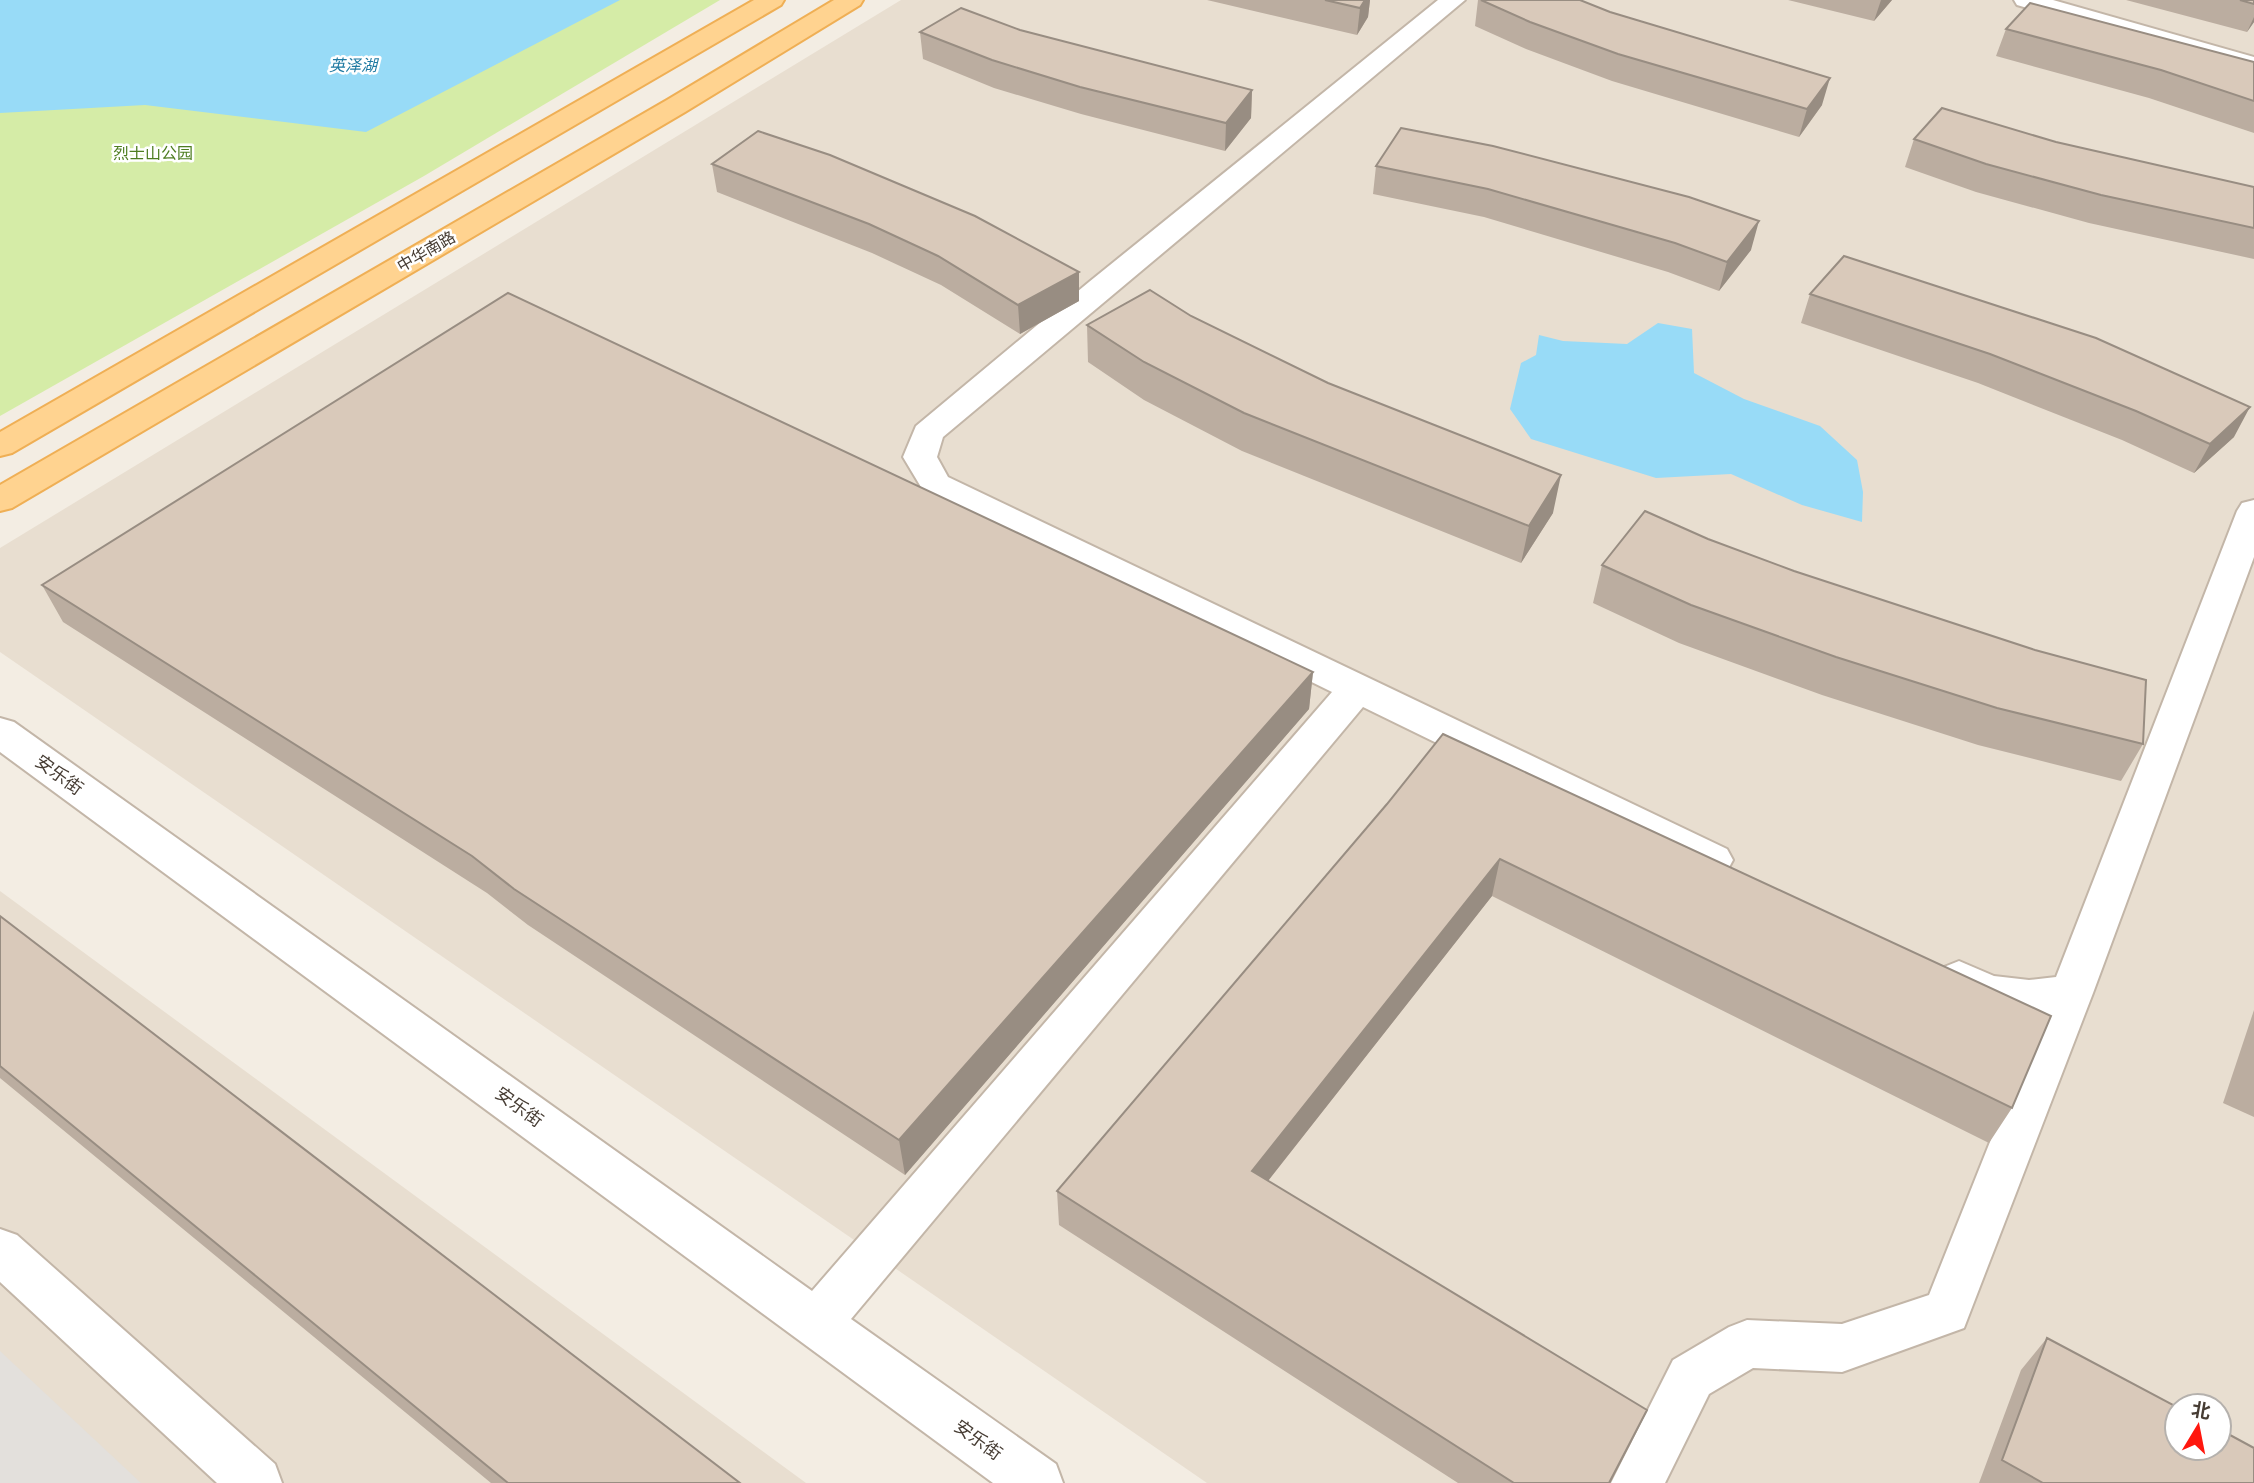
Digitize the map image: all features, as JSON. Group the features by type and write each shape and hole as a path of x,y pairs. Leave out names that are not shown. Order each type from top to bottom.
{"main road":[{"path":"0,446 772,0"},
{"name":"中华南路","path":"0,500 664,113 851,0"}],"street":[{"path":"1453,0 1100,288 928,433 920,457 936,484 1741,874"},
{"path":"2026,0 2254,65"},
{"path":"1637,1483 1691,1377 1747,1345 1842,1348 1947,1312 2254,511"},
{"path":"816,1323 1357,688"},
{"name":"安乐街","path":"0,732 1037,1483"},
{"path":"1927,964 1989,993 2029,998 2071,993"},
{"path":"0,1251 256,1483"}],"shaded area":[{"path":"901,0 2254,0 2254,1483 1207,1483 0,652 0,548"},
{"path":"0,891 806,1483 0,1483"},
{"path":"0,1351 141,1483 0,1483"}],"green space":[{"name":"烈士山公园","path":"0,0 720,0 424,176 0,416"}],"water":[{"name":"英泽湖","path":"0,0 620,0 366,132 145,105 0,113"},
{"path":"1658,323 1692,329 1694,373 1744,399 1820,426 1857,460 1863,492 1862,522 1802,505 1731,474 1656,478 1531,439 1510,409 1521,363 1536,355 1539,335 1563,341 1627,344"}],"building":[{"path":"1325,0 1365,0 1360,8"},
{"path":"1481,0 1580,0 1610,12 1830,78 1807,109 1618,54 1530,22"},
{"path":"2030,3 2254,62 2254,101 2161,70 2006,29"},
{"path":"961,8 1020,30 1252,90 1226,123 1080,87 992,60 920,32"},
{"path":"1942,108 2056,142 2254,187 2254,228 2101,195 1986,164 1914,139"},
{"path":"1401,128 1493,146 1689,197 1759,221 1727,262 1675,243 1488,189 1376,166"},
{"path":"758,131 830,155 975,216 1079,272 1018,305 938,256 869,224 712,164"},
{"path":"1844,256 2096,338 2250,407 2210,444 2136,411 1990,354 1810,294"},
{"path":"1150,290 1191,316 1328,383 1561,475 1529,526 1244,413 1144,362 1087,325"},
{"path":"508,293 1313,672 899,1140 514,889 472,856 42,585"},
{"path":"1645,511 1708,539 1794,571 2035,650 2146,680 2143,744 1997,708 1836,657 1691,605 1602,565"},
{"path":"1443,734 2051,1016 2012,1108 1500,859 1252,1171 1647,1410 1609,1483 1514,1483 1057,1191 1387,804"},
{"path":"0,916 740,1483 508,1483 0,1066"},
{"path":"2047,1338 2163,1400 2163,1462 2233,1462 2233,1437 2254,1448 2254,1483 2043,1483 2002,1460"}]}
